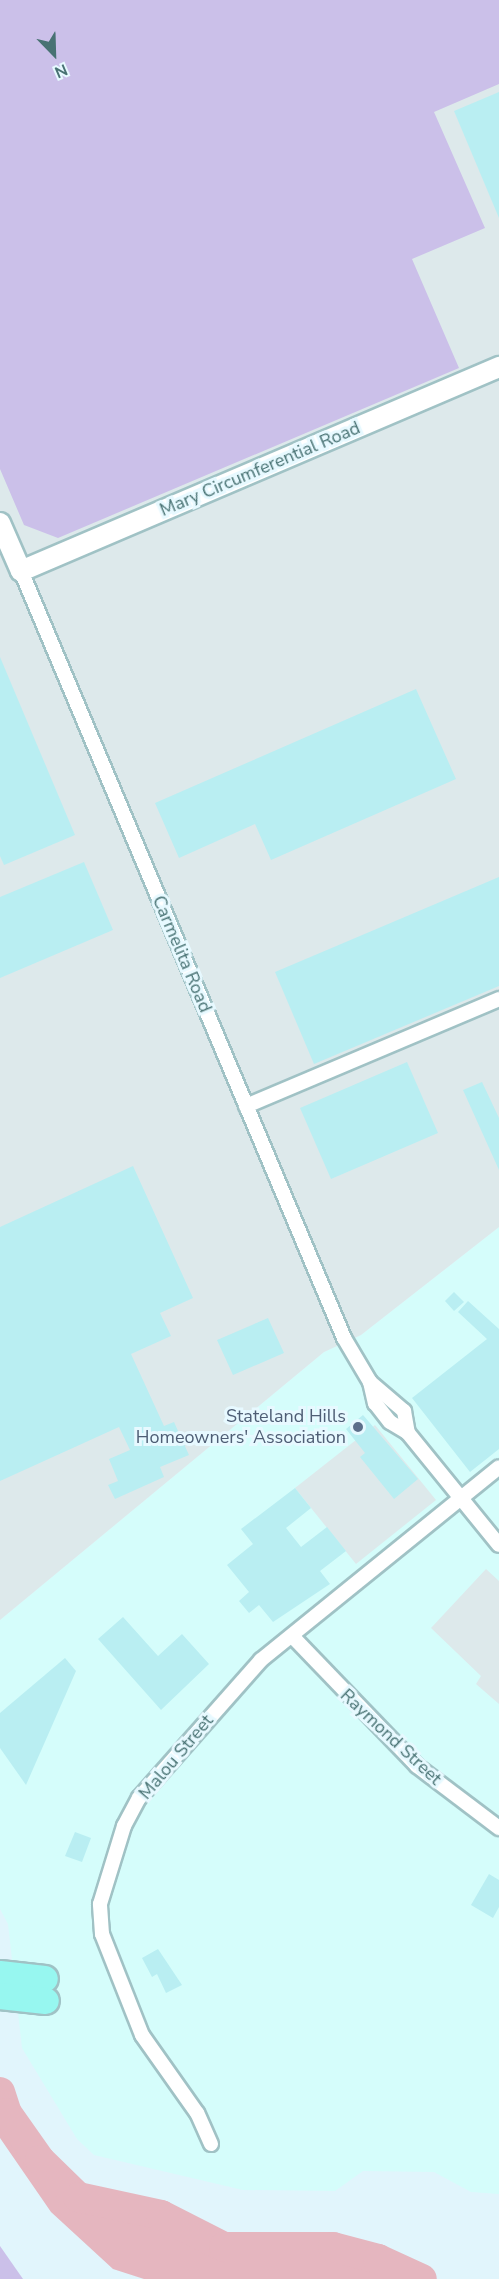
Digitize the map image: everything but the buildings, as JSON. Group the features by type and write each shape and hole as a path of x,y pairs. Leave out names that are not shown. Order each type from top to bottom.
{"highway":[{"path":"0,1974 45,1990 0,1996"}],"street":[{"name":"Mary Circumferential Road","path":"21,571 499,368"},
{"name":"Carmelita Road","path":"0,523 344,1338 370,1382 375,1403 390,1422 408,1433 459,1499 499,1545"},
{"path":"246,1106 499,999"},
{"name":"Malou Street","path":"211,2144 197,2113 142,2035 102,1934 100,1904 124,1826 139,1798 261,1660 499,1467"},
{"name":"Raymond Street","path":"292,1636 417,1766 499,1828"}],"shaded area":[{"path":"0,0 499,0 499,1227 361,1335 324,1352 0,1620"},
{"path":"0,0 499,0 499,84 434,112 485,228 412,259 459,368 58,538 24,525 0,469"},
{"path":"499,1227 499,2194 471,2192 434,2172 363,2171 335,2191 243,2190 94,2155 77,2139 22,2048 8,1924 0,1909 0,1620 324,1352 361,1335"},
{"path":"375,1425 436,1500 356,1564 295,1488"},
{"path":"486,1569 499,1581 499,1704 476,1684 481,1676 431,1628"},
{"path":"0,2092 7,2113 40,2160 79,2197 161,2215 224,2247 333,2247 378,2259 422,2279 144,2279 113,2269 51,2212 0,2138"},
{"path":"0,2246 23,2279 0,2279"}],"waterway":[{"path":"0,2092 7,2113 40,2160 78,2197 161,2215 224,2247 333,2247 378,2259 422,2279"}],"place":[{"name":"Stateland Hills Homeowners' Association","path":"358,1427"}]}
